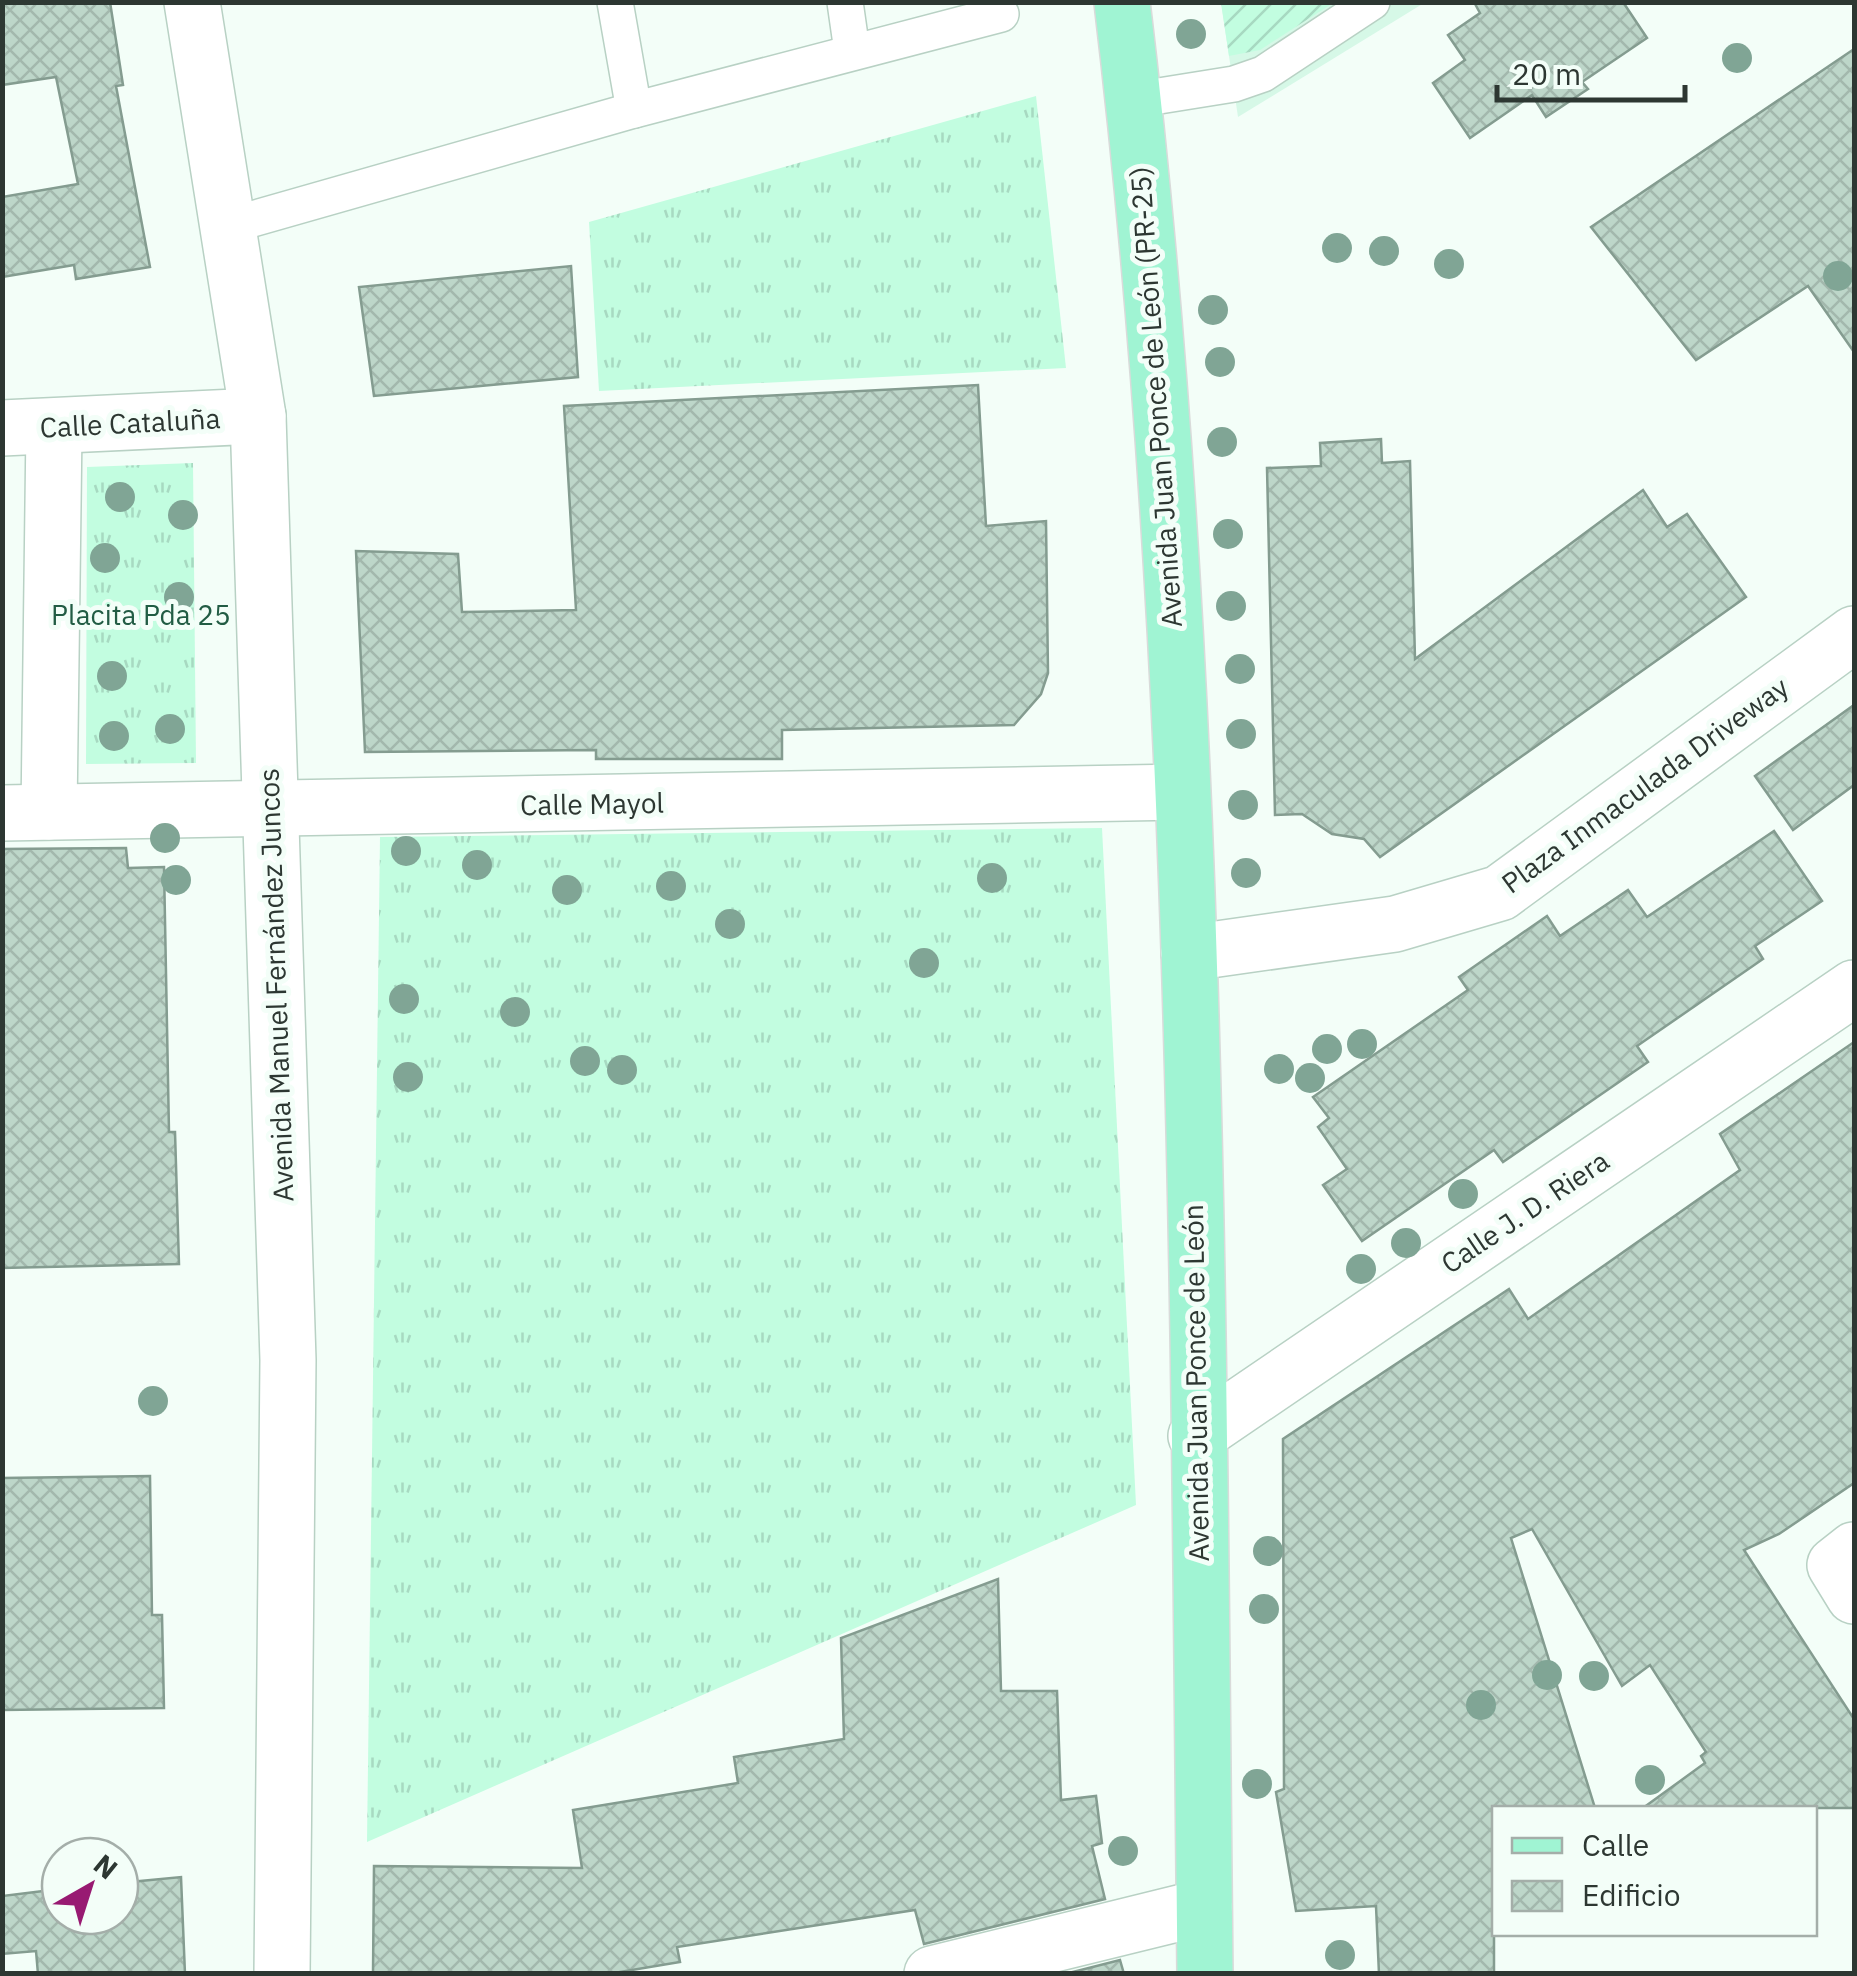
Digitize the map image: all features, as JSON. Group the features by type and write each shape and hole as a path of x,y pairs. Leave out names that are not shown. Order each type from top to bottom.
{"main road":[{"name":"Avenida Juan Ponce de León (PR-25)","path":"1122,2 1147,211 1182,792"},
{"name":"Avenida Juan Ponce de León","path":"1182,792 1189,953 1205,1974"}],"street":[{"name":"Avenida Manuel Fernández Juncos","path":"192,2 258,416 288,1360 282,1974"},
{"name":"Calle Cataluña","path":"28,428 258,416"},
{"path":"26,813 28,428"},
{"name":"Plaza Inmaculada Driveway","path":"1189,953 1395,924 1500,893 1854,634"},
{"name":"Calle Mayol","path":"26,813 1182,792"},
{"name":"Calle J. D. Riera","path":"1196,1436 1854,988"},
{"path":"1854,1550 1836,1565 1854,1596"},
{"path":"932,1974 1204,1907"}],"lane":[{"path":"615,2 634,110"},
{"path":"845,2 852,51"},
{"path":"1134,100 1263,74 1372,2"},
{"path":"228,226 634,110 1001,14"}],"shaded area":[{"path":"1221,2 1424,3 1238,117"}],"green space":[{"path":"1221,2 1333,3 1260,50 1229,56"},
{"path":"1036,96 1066,368 599,391 589,222"},
{"name":"Placita Pda 25","path":"193,463 196,763 86,764 87,467"},
{"path":"1102,828 1136,1505 367,1842 380,837"}],"building":[{"path":"2,2 110,2 123,85 116,86 150,267 76,279 74,265 2,277 2,197 78,184 56,77 2,85"},
{"path":"1474,2 1623,2 1647,38 1582,82 1588,89 1546,117 1532,95 1470,138 1433,83 1465,60 1448,35 1480,13"},
{"path":"1854,49 1854,352 1808,286 1696,360 1591,227"},
{"path":"571,266 578,377 374,396 359,287"},
{"path":"978,385 986,526 1046,521 1048,673 1041,694 1014,725 782,730 782,759 596,759 596,750 365,752 356,551 458,554 462,612 576,610 564,406"},
{"path":"1381,439 1382,463 1410,461 1415,659 1643,490 1667,527 1687,514 1746,597 1380,857 1364,839 1332,834 1302,814 1275,815 1267,468 1321,466 1320,443"},
{"path":"1854,705 1854,785 1793,830 1755,776"},
{"path":"1774,831 1822,901 1755,946 1763,959 1637,1046 1648,1062 1503,1162 1494,1150 1362,1241 1323,1185 1347,1169 1318,1127 1329,1118 1313,1097 1468,990 1459,977 1547,916 1560,936 1628,890 1647,917"},
{"path":"126,848 128,868 164,867 169,1132 175,1132 179,1264 2,1268 2,849"},
{"path":"1854,1042 1854,1483 1779,1534 1744,1550 1854,1719 1854,1808 1646,1806 1705,1763 1701,1756 1706,1752 1650,1665 1622,1686 1532,1529 1511,1538 1594,1806 1492,1806 1494,1974 1379,1974 1376,1906 1296,1911 1276,1792 1284,1789 1283,1439 1509,1289 1528,1319 1740,1170 1720,1134"},
{"path":"150,1476 152,1615 162,1615 164,1708 2,1710 2,1478"},
{"path":"998,1579 1001,1691 1057,1691 1061,1800 1096,1796 1102,1843 1092,1846 1105,1899 924,1944 915,1910 677,1947 680,1962 608,1974 373,1974 374,1866 582,1868 573,1810 738,1783 734,1757 844,1739 841,1638"},
{"path":"181,1877 185,1974 38,1974 36,1951 2,1954 2,1896 40,1891 40,1936 140,1936 140,1881"},
{"path":"1120,1960 1124,1974 1065,1974"}]}
